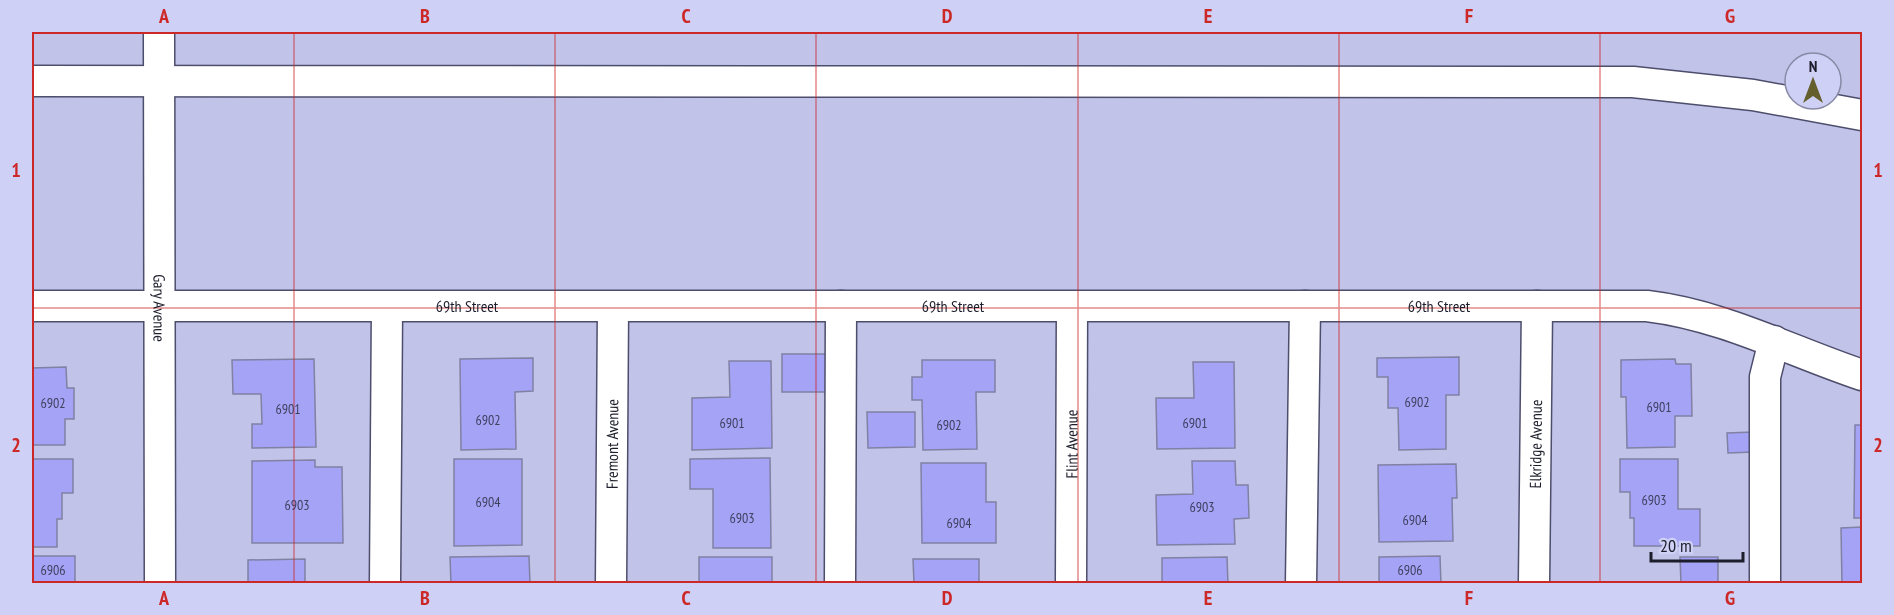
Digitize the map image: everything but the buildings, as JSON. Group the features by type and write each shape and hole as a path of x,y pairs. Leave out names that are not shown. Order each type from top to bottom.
{"street":[{"name":"Gary Avenue","path":"159,32 160,584"},
{"path":"32,81 1633,82 1753,94 1863,116"},
{"name":"69th Street","path":"32,306 1647,306 1673,309 1733,326 1863,375"},
{"path":"840,584 841,306"},
{"path":"1300,584 1305,306"},
{"name":"Elkridge Avenue","path":"1534,584 1537,306"},
{"path":"385,584 387,307"},
{"name":"Fremont Avenue","path":"611,584 613,307"},
{"name":"Flint Avenue","path":"1071,584 1072,307"},
{"path":"1765,584 1765,377 1774,341"}]}
